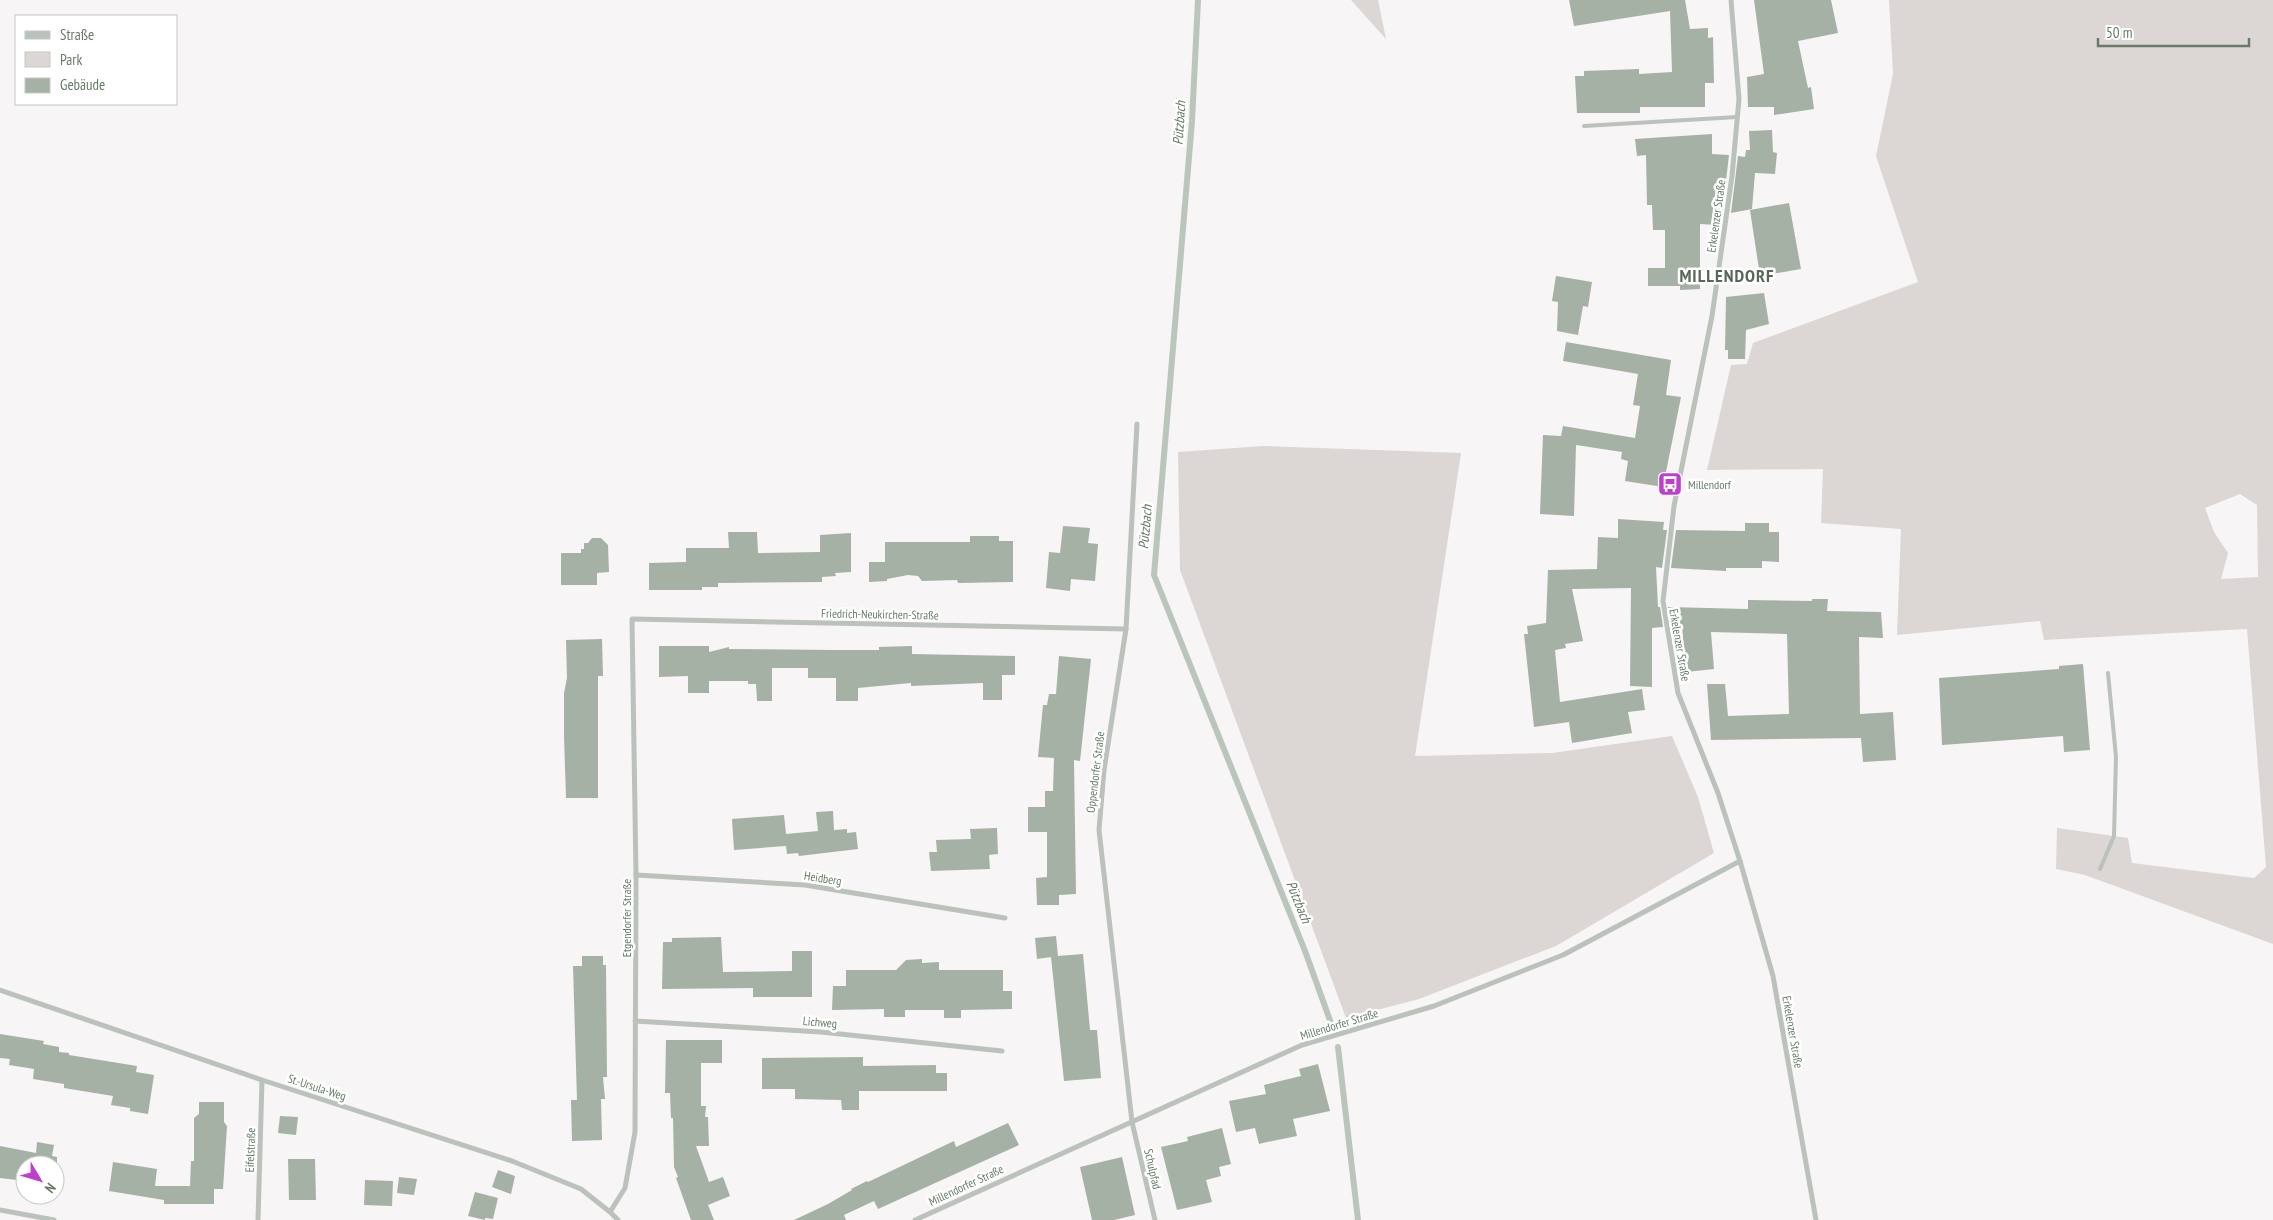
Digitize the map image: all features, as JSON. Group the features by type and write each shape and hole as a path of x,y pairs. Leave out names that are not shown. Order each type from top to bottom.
{"street":[{"name":"Erkelenzer Straße","path":"1731,0 1739,99 1732,176 1712,316 1674,506 1663,601 1678,692 1718,793 1773,976 1816,1220"},
{"name":"Oppendorfer Straße","path":"1132,1122 1099,830 1104,770 1126,629 1137,424"},
{"name":"Friedrich-Neukirchen-Straße","path":"632,619 1126,629"},
{"name":"Etgendorfer Straße","path":"610,1212 625,1188 635,1132 636,875 632,619"},
{"name":"Millendorfer Straße","path":"915,1220 1302,1045 1434,1006 1563,955 1740,861"},
{"name":"Heidberg","path":"636,875 804,885 1005,918"},
{"name":"St.-Ursula-Weg","path":"0,990 262,1080 512,1161 581,1189 618,1220"},
{"name":"Lichweg","path":"635,1021 821,1032 1002,1052"},
{"name":"Eifelstraße","path":"258,1220 262,1080"},
{"name":"Schulpfad","path":"1132,1122 1155,1220"},
{"path":"0,1210 54,1220"}],"lane":[{"path":"1584,126 1737,117"},
{"path":"2100,870 2114,836 2116,757 2108,673"}],"green space":[{"path":"1351,0 1378,0 1386,39"},
{"path":"1889,0 2273,0 2273,944 2085,875 2056,869 2057,828 2128,838 2132,863 2254,878 2266,867 2247,629 2044,640 2040,621 1897,635 1901,529 1821,523 1823,469 1707,470 1731,365 1747,364 1753,343 1918,282 1876,156 1893,74","holes":["2240,494 2257,505 2258,577 2221,579 2228,553 2214,532 2205,508"]},
{"path":"1264,446 1461,453 1415,756 1552,753 1672,736 1698,797 1714,853 1556,946 1419,999 1346,1018 1180,570 1178,452"}],"building":[{"path":"1569,0 1685,0 1690,29 1708,28 1708,38 1713,37 1714,83 1705,83 1705,107 1640,107 1640,113 1577,113 1575,76 1584,76 1584,71 1639,69 1639,74 1672,72 1670,11 1574,26"},
{"path":"1754,0 1831,0 1838,33 1798,41 1808,88 1811,87 1814,109 1774,115 1774,107 1748,107 1747,77 1764,74"},
{"path":"1772,130 1773,152 1777,153 1775,174 1755,173 1752,209 1731,213 1738,156 1745,157 1746,150 1750,150 1749,131"},
{"path":"1712,134 1712,154 1729,155 1722,215 1718,225 1700,224 1700,289 1680,290 1680,286 1648,286 1648,268 1665,268 1665,230 1653,230 1652,205 1647,205 1646,155 1637,156 1635,139"},
{"path":"1789,203 1801,269 1760,276 1750,210"},
{"path":"1556,276 1592,282 1588,307 1583,306 1578,335 1557,331 1558,302 1552,301"},
{"path":"1764,293 1769,324 1746,330 1745,359 1728,359 1728,350 1725,350 1726,297"},
{"path":"1566,342 1671,360 1666,395 1681,397 1663,487 1625,481 1628,461 1621,459 1622,452 1576,445 1574,516 1540,514 1543,435 1561,436 1563,426 1635,438 1640,406 1633,405 1638,374 1563,361"},
{"path":"1618,519 1664,522 1663,530 1667,530 1662,568 1656,567 1658,607 1660,607 1663,627 1652,628 1652,687 1630,686 1631,588 1572,589 1583,641 1565,644 1566,648 1555,650 1560,702 1642,689 1645,710 1628,712 1632,733 1572,743 1569,722 1534,727 1524,634 1528,634 1527,626 1546,623 1548,570 1597,569 1598,537 1618,538"},
{"path":"1745,523 1769,523 1769,532 1779,532 1779,562 1762,561 1762,568 1726,568 1726,571 1671,568 1676,530 1745,531"},
{"path":"1063,526 1090,528 1088,543 1098,544 1095,581 1071,579 1070,591 1046,588 1049,552 1060,553"},
{"path":"728,532 757,532 758,553 820,552 820,535 851,533 851,572 835,573 836,576 822,577 822,582 718,583 718,587 702,587 702,590 649,590 649,563 686,562 686,548 729,548"},
{"path":"970,536 999,536 999,541 1013,541 1013,582 958,583 957,580 922,581 918,576 908,575 887,579 887,581 869,582 869,562 885,562 885,542 970,542"},
{"path":"592,538 601,538 608,545 609,572 597,573 597,585 561,585 561,553 581,553 581,549 584,549 584,543 588,543"},
{"path":"1812,599 1828,599 1827,611 1881,612 1883,638 1859,637 1860,714 1893,712 1896,760 1863,762 1861,738 1711,740 1707,684 1725,684 1728,716 1789,714 1787,634 1711,632 1714,669 1686,672 1682,626 1672,627 1668,607 1748,609 1748,600 1812,601"},
{"path":"602,639 603,676 598,676 598,798 566,798 564,693 567,678 566,640"},
{"path":"659,646 709,646 709,652 729,647 729,649 879,650 879,647 912,646 912,654 1015,656 1015,675 1002,675 1002,700 983,700 983,683 911,686 911,683 858,688 858,701 836,701 836,678 808,678 808,668 772,668 772,701 757,701 756,684 748,684 748,681 709,681 709,693 688,693 688,676 659,677"},
{"path":"1059,656 1091,659 1080,761 1074,760 1076,894 1059,895 1059,905 1037,905 1036,878 1047,877 1047,832 1028,832 1028,807 1045,807 1045,791 1053,791 1054,758 1038,757 1043,705 1047,705 1049,694 1056,694"},
{"path":"2083,664 2090,750 2064,752 2063,736 1942,745 1939,678 2059,669 2059,666"},
{"path":"833,811 834,830 847,829 847,833 856,832 858,849 799,856 798,853 787,854 786,846 734,850 732,819 784,815 786,834 818,831 816,812"},
{"path":"997,828 998,854 989,855 990,869 931,871 929,852 937,852 936,840 971,839 970,829"},
{"path":"1056,936 1058,956 1083,954 1090,1030 1097,1030 1101,1078 1064,1081 1051,957 1037,959 1035,938"},
{"path":"721,937 723,972 792,971 792,951 812,951 812,997 753,997 753,988 662,989 663,942 672,942 672,938"},
{"path":"582,956 603,956 603,965 606,965 607,1077 603,1077 605,1099 601,1099 602,1140 572,1141 571,1100 577,1100 573,966 582,966"},
{"path":"922,959 922,963 939,962 939,970 1003,970 1003,991 1012,991 1012,1009 961,1010 961,1018 944,1018 944,1010 905,1010 905,1017 884,1017 884,1009 832,1010 833,986 846,986 846,970 896,970 906,960"},
{"path":"0,1034 44,1041 43,1044 59,1047 59,1052 137,1066 136,1072 154,1075 148,1114 130,1111 130,1108 111,1105 113,1096 64,1088 64,1084 33,1079 34,1069 9,1065 10,1059 0,1058"},
{"path":"666,1040 722,1040 722,1063 701,1063 701,1106 706,1106 705,1117 708,1117 709,1146 696,1146 709,1182 723,1177 730,1196 708,1205 714,1220 691,1220 676,1178 678,1177 674,1167 673,1118 671,1118 670,1093 665,1093"},
{"path":"863,1057 863,1066 936,1065 936,1073 947,1073 947,1091 859,1091 859,1110 842,1110 841,1100 795,1099 795,1089 762,1089 762,1058"},
{"path":"1318,1064 1330,1111 1293,1119 1297,1136 1259,1144 1255,1128 1236,1132 1229,1101 1266,1094 1264,1085 1301,1076 1299,1069"},
{"path":"199,1102 224,1102 224,1122 227,1126 223,1189 214,1189 214,1204 164,1204 164,1200 109,1191 113,1162 157,1169 155,1186 190,1186 191,1161 194,1161 194,1118 199,1114"},
{"path":"280,1116 298,1117 296,1135 278,1133"},
{"path":"1008,1123 1019,1145 878,1209 874,1201 844,1215 846,1220 794,1220 828,1204 867,1181 954,1141 956,1147"},
{"path":"1222,1128 1231,1164 1219,1167 1221,1176 1206,1180 1212,1202 1177,1210 1161,1147 1188,1141 1187,1137"},
{"path":"37,1142 54,1145 52,1155 15,1155 15,1180 0,1178 0,1146 36,1153"},
{"path":"1122,1157 1135,1215 1114,1220 1092,1220 1080,1167"},
{"path":"288,1159 315,1159 316,1200 289,1200"},
{"path":"498,1170 515,1176 511,1194 492,1187"},
{"path":"399,1177 417,1179 414,1195 397,1193"},
{"path":"365,1180 393,1181 392,1206 364,1205"},
{"path":"475,1192 498,1198 493,1219 485,1218 485,1220 468,1216"}],"waterway":[{"name":"Pützbach","path":"1198,0 1192,121 1154,575 1305,951 1331,1023"},
{"name":"Pützbach","path":"1338,1047 1358,1220"}],"place":[{"name":"Millendorf","path":"1670,484"}],"district":[{"name":"MILLENDORF","path":"1727,275"}]}
